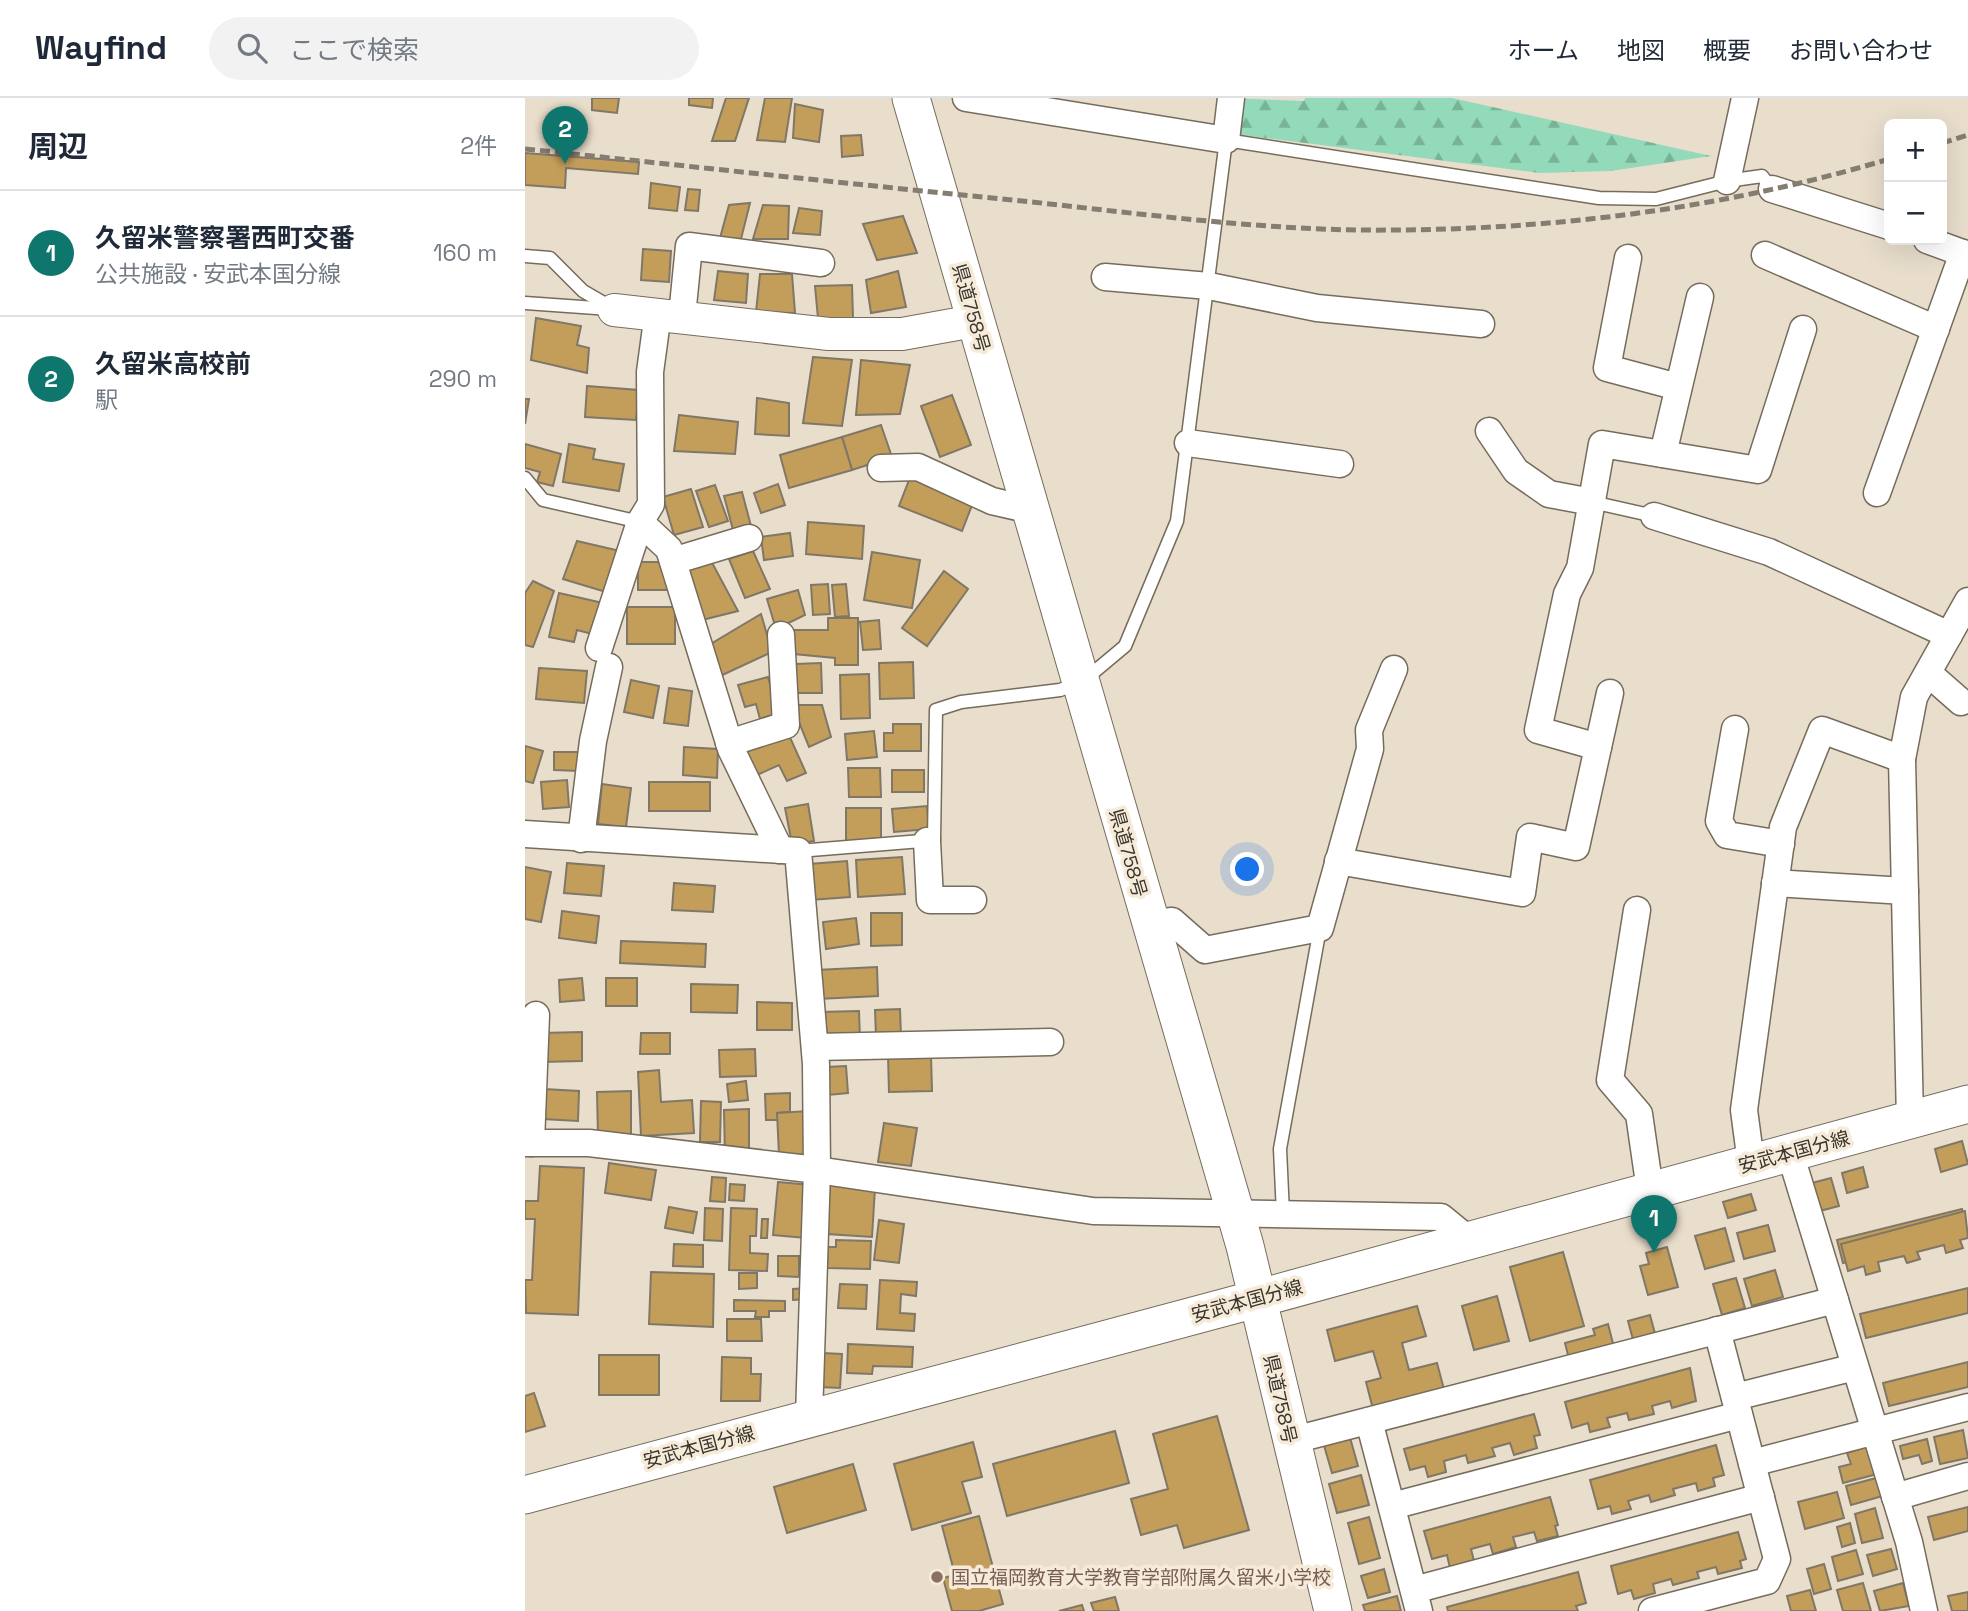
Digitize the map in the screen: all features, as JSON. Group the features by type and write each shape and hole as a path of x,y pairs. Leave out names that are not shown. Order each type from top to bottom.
{"main road":[{"name":"県道758号","path":"911,98 1149,924 1235,1212 1332,1611"},
{"name":"安武本国分線","path":"525,1495 1968,1104"}],"street":[{"path":"967,98 993,100 1226,140 1231,98"},
{"path":"1727,181 1745,98"},
{"path":"1772,189 1884,224"},
{"path":"1877,493 1966,254 1941,245"},
{"path":"581,839 604,658 640,522 651,504 650,372 670,315 689,246 821,263"},
{"path":"1765,255 1936,329"},
{"path":"1628,258 1607,368 1678,387"},
{"path":"1104,277 1209,286 1317,308 1482,324"},
{"path":"1663,454 1700,297"},
{"path":"614,310 829,334 902,334 975,321"},
{"path":"1598,747 1538,730 1567,594 1580,568 1602,444 1758,470 1803,329"},
{"path":"1489,431 1516,471 1549,494 1592,502"},
{"path":"1188,443 1340,464"},
{"path":"881,468 918,467 992,500 1031,510"},
{"path":"1654,516 1769,552 1949,635"},
{"path":"640,522 669,549 729,743 789,850 815,1046 817,1170 809,1417"},
{"path":"673,561 749,538"},
{"path":"1910,1120 1902,759 1914,697 1968,601"},
{"path":"729,743 786,725 781,635"},
{"path":"1149,924 1172,921 1205,950 1320,928 1370,749 1369,730 1394,669"},
{"path":"1928,673 1961,702"},
{"path":"1338,861 1522,893 1530,838 1576,847 1610,692"},
{"path":"1735,729 1719,821 1727,835 1781,844"},
{"path":"1751,1163 1744,1110 1783,827 1822,730 1902,759"},
{"path":"525,834 789,850"},
{"path":"927,841 930,901 973,900"},
{"path":"1775,883 1905,891"},
{"path":"1637,910 1610,1080 1639,1114 1650,1190"},
{"path":"536,1015 528,1143 589,1143 817,1170 1093,1211 1441,1217 1469,1240"},
{"path":"815,1046 1050,1042"},
{"path":"1790,1153 1895,1497 1924,1611"},
{"path":"1290,1441 1835,1300"},
{"path":"1652,1611 1767,1581 1777,1559 1717,1330"},
{"path":"1392,1507 1737,1406 1855,1367"},
{"path":"1752,1463 1968,1407"},
{"path":"1369,1421 1417,1601 1761,1497"},
{"path":"1895,1497 1968,1476"}],"lane":[{"path":"789,850 934,840 936,710 961,702 1060,690 1081,682 1125,646 1177,521 1226,140 1599,198 1656,199 1727,181 1762,176 1772,189"},
{"path":"525,256 550,258 583,291 614,310"},
{"path":"525,303 614,310"},
{"path":"525,478 543,500 640,522"},
{"path":"1592,502 1654,516"},
{"path":"1283,1214 1280,1149 1320,928"}],"green space":[{"path":"1227,98 1304,101 1305,98 1452,98 1711,156 1611,171 1540,173 1219,132"}],"building":[{"path":"592,98 619,98 617,113 592,110"},
{"path":"689,98 713,98 712,108 689,105"},
{"path":"726,98 749,98 735,141 712,141"},
{"path":"765,98 792,98 785,142 757,140"},
{"path":"795,104 823,110 819,142 793,138"},
{"path":"861,135 863,155 842,157 841,136"},
{"path":"525,153 639,162 638,174 566,168 565,188 525,185"},
{"path":"651,183 680,187 677,211 649,208"},
{"path":"688,189 700,190 698,211 685,210"},
{"path":"750,203 741,239 720,238 729,205"},
{"path":"763,205 789,206 788,239 753,239"},
{"path":"799,208 822,211 820,235 793,233"},
{"path":"903,216 917,253 877,260 863,224"},
{"path":"643,249 671,251 669,282 641,280"},
{"path":"718,271 748,274 746,303 714,300"},
{"path":"898,271 906,307 871,313 866,280"},
{"path":"760,274 792,274 795,313 756,312"},
{"path":"852,285 853,318 818,318 815,286"},
{"path":"536,318 581,326 577,345 589,348 587,373 531,360"},
{"path":"813,357 852,360 842,426 803,423"},
{"path":"861,360 910,365 900,414 856,415"},
{"path":"587,386 639,390 636,420 585,417"},
{"path":"952,395 971,445 940,457 921,406"},
{"path":"757,398 789,403 789,436 755,434"},
{"path":"525,399 529,399 525,424"},
{"path":"679,415 738,422 735,454 674,451"},
{"path":"881,425 892,457 852,470 842,437"},
{"path":"842,437 852,470 789,488 780,455"},
{"path":"525,444 561,454 553,486 537,482 540,472 525,468"},
{"path":"569,444 595,449 593,459 624,464 619,491 563,482"},
{"path":"911,475 974,500 962,531 899,506"},
{"path":"778,484 785,505 761,513 754,493"},
{"path":"715,485 728,521 709,527 696,491"},
{"path":"691,489 703,527 674,535 663,497"},
{"path":"742,492 751,526 733,530 724,496"},
{"path":"808,522 864,526 862,559 806,554"},
{"path":"790,533 793,556 764,560 761,537"},
{"path":"577,541 620,551 606,592 563,579"},
{"path":"753,551 770,589 745,598 729,559"},
{"path":"872,552 920,560 912,608 864,600"},
{"path":"710,559 738,611 698,621 684,570"},
{"path":"638,562 659,562 670,590 638,590"},
{"path":"944,571 968,589 927,646 902,628"},
{"path":"533,581 554,591 533,647 525,645 525,593"},
{"path":"828,584 830,614 813,615 811,585"},
{"path":"846,584 849,616 835,617 832,585"},
{"path":"798,590 805,615 776,629 767,599"},
{"path":"559,593 603,603 596,635 577,630 574,642 549,637"},
{"path":"627,607 675,607 675,644 627,644"},
{"path":"761,614 772,652 718,677 709,645"},
{"path":"828,618 858,618 858,665 835,665 835,658 794,654 794,630 828,630"},
{"path":"879,620 881,649 863,650 860,622"},
{"path":"913,662 914,698 880,699 879,663"},
{"path":"821,663 822,693 796,693 795,664"},
{"path":"539,668 587,671 584,703 536,699"},
{"path":"869,674 870,718 841,719 840,675"},
{"path":"768,677 778,713 760,719 756,704 745,707 738,685"},
{"path":"631,680 659,686 653,718 624,712"},
{"path":"669,688 692,691 688,726 664,723"},
{"path":"792,705 822,705 831,737 809,747"},
{"path":"893,724 921,724 921,751 884,751 884,733 893,733"},
{"path":"874,731 877,757 847,760 845,734"},
{"path":"788,733 806,773 787,781 779,765 757,775 746,752"},
{"path":"525,746 543,751 533,783 525,781"},
{"path":"684,747 718,749 717,778 683,775"},
{"path":"554,752 580,752 579,771 554,770"},
{"path":"848,768 880,768 881,797 849,797"},
{"path":"892,770 924,770 924,792 892,792"},
{"path":"567,780 569,807 543,809 541,782"},
{"path":"649,782 710,782 710,811 649,811"},
{"path":"602,784 631,788 626,827 598,824"},
{"path":"808,804 814,841 792,844 785,808"},
{"path":"927,806 929,829 894,832 892,809"},
{"path":"846,808 881,808 881,844 846,844"},
{"path":"902,857 905,894 858,897 856,860"},
{"path":"847,861 850,897 811,900 809,864"},
{"path":"567,863 604,866 601,896 564,893"},
{"path":"525,867 551,872 541,922 525,919"},
{"path":"674,883 715,886 713,912 672,910"},
{"path":"562,911 599,916 596,943 559,938"},
{"path":"871,913 902,913 902,945 871,946"},
{"path":"856,918 859,944 826,949 823,922"},
{"path":"621,941 706,944 705,967 620,963"},
{"path":"877,967 878,996 818,999 816,970"},
{"path":"582,978 584,1000 560,1002 559,980"},
{"path":"606,978 637,978 637,1006 606,1006"},
{"path":"691,984 738,985 737,1013 691,1012"},
{"path":"757,1002 792,1003 792,1030 757,1030"},
{"path":"900,1009 901,1036 876,1036 875,1010"},
{"path":"859,1011 860,1040 821,1041 820,1012"},
{"path":"582,1032 582,1061 541,1062 541,1033"},
{"path":"641,1033 670,1033 670,1054 640,1054"},
{"path":"755,1049 756,1076 720,1077 719,1050"},
{"path":"931,1055 932,1091 889,1092 888,1056"},
{"path":"846,1066 848,1093 828,1095 826,1067"},
{"path":"659,1070 661,1102 692,1100 694,1133 641,1136 638,1072"},
{"path":"746,1081 748,1100 729,1102 727,1084"},
{"path":"544,1089 579,1091 578,1121 543,1119"},
{"path":"631,1091 631,1137 598,1137 597,1092"},
{"path":"790,1093 790,1112 777,1113 778,1120 766,1120 765,1094"},
{"path":"701,1101 721,1102 720,1142 700,1142"},
{"path":"749,1109 749,1157 725,1157 724,1110"},
{"path":"808,1111 810,1154 779,1155 777,1113"},
{"path":"884,1123 917,1128 911,1166 878,1162"},
{"path":"1962,1141 1968,1164 1941,1172 1935,1149"},
{"path":"609,1163 656,1170 651,1200 605,1193"},
{"path":"540,1166 584,1168 578,1315 526,1313 525,1280 532,1280 535,1219 525,1219 525,1201 538,1201"},
{"path":"1863,1167 1868,1187 1847,1193 1842,1173"},
{"path":"712,1177 726,1178 725,1202 710,1201"},
{"path":"1831,1178 1839,1206 1816,1212 1808,1184"},
{"path":"778,1182 811,1185 806,1238 773,1235"},
{"path":"730,1184 745,1185 744,1201 729,1200"},
{"path":"830,1185 875,1188 872,1237 827,1234"},
{"path":"1751,1194 1756,1210 1728,1218 1723,1202"},
{"path":"669,1207 697,1212 693,1233 665,1228"},
{"path":"705,1208 723,1209 722,1241 704,1240"},
{"path":"731,1208 757,1209 756,1236 750,1236 750,1253 768,1254 767,1271 729,1270"},
{"path":"1962,1209 1967,1233 1843,1263 1837,1240"},
{"path":"1965,1211 1968,1238 1960,1240 1963,1248 1946,1253 1944,1245 1917,1252 1920,1259 1907,1263 1904,1256 1878,1262 1880,1271 1866,1275 1864,1266 1848,1271 1841,1244"},
{"path":"762,1219 768,1219 767,1238 761,1238"},
{"path":"879,1220 904,1224 899,1263 874,1260"},
{"path":"1768,1225 1775,1251 1744,1259 1737,1233"},
{"path":"1725,1228 1734,1261 1705,1269 1695,1236"},
{"path":"836,1240 871,1241 870,1269 827,1268 828,1247 836,1247"},
{"path":"674,1244 703,1245 703,1267 673,1266"},
{"path":"1667,1247 1678,1287 1648,1295 1640,1266 1649,1264 1646,1253"},
{"path":"1563,1252 1584,1326 1530,1341 1510,1267"},
{"path":"778,1256 799,1256 799,1277 778,1276"},
{"path":"1775,1270 1783,1297 1752,1306 1744,1279"},
{"path":"651,1272 714,1274 713,1327 649,1324"},
{"path":"739,1273 757,1273 757,1288 739,1289"},
{"path":"1736,1278 1745,1308 1722,1315 1713,1284"},
{"path":"880,1280 917,1282 916,1296 901,1294 900,1313 915,1314 914,1331 877,1329"},
{"path":"840,1284 867,1285 866,1309 838,1308"},
{"path":"808,1288 809,1299 793,1300 793,1289"},
{"path":"1968,1288 1968,1313 1866,1338 1860,1314"},
{"path":"1497,1296 1509,1341 1474,1350 1462,1306"},
{"path":"734,1300 785,1301 785,1311 769,1311 769,1317 755,1317 756,1311 734,1311"},
{"path":"1417,1306 1426,1336 1402,1343 1409,1370 1437,1363 1445,1393 1374,1413 1366,1382 1381,1378 1373,1351 1335,1361 1327,1330"},
{"path":"1650,1315 1657,1341 1635,1347 1628,1321"},
{"path":"727,1319 761,1319 762,1341 727,1341"},
{"path":"1608,1324 1615,1351 1570,1363 1565,1343 1595,1335 1593,1329"},
{"path":"848,1344 913,1347 912,1367 873,1366 872,1374 847,1373"},
{"path":"822,1353 842,1354 840,1388 820,1387"},
{"path":"599,1355 659,1355 659,1395 599,1395"},
{"path":"722,1357 751,1358 751,1374 761,1374 760,1401 721,1401"},
{"path":"1968,1362 1968,1387 1889,1406 1883,1383"},
{"path":"1690,1368 1696,1401 1672,1408 1670,1401 1652,1406 1654,1414 1629,1420 1627,1413 1607,1418 1610,1427 1590,1432 1588,1423 1572,1428 1565,1402"},
{"path":"534,1393 545,1426 525,1432 525,1396"},
{"path":"1534,1414 1540,1435 1534,1436 1537,1448 1514,1455 1510,1443 1492,1448 1495,1456 1468,1463 1466,1455 1444,1461 1446,1472 1428,1477 1425,1466 1410,1470 1404,1449"},
{"path":"1217,1416 1249,1530 1184,1548 1177,1525 1141,1535 1131,1499 1168,1489 1153,1434"},
{"path":"1963,1430 1968,1458 1940,1464 1934,1437"},
{"path":"1115,1431 1129,1483 1007,1516 993,1464"},
{"path":"1349,1434 1358,1466 1332,1473 1323,1442"},
{"path":"1927,1439 1932,1461 1922,1464 1919,1455 1903,1459 1900,1446"},
{"path":"973,1442 982,1477 962,1482 971,1513 912,1530 894,1464"},
{"path":"1716,1445 1724,1475 1713,1478 1715,1486 1698,1491 1696,1483 1673,1489 1675,1495 1651,1502 1649,1495 1628,1501 1631,1509 1612,1514 1610,1506 1598,1509 1590,1480"},
{"path":"1873,1445 1881,1473 1843,1483 1839,1467 1851,1464 1847,1453"},
{"path":"853,1464 866,1510 787,1533 774,1487"},
{"path":"1361,1475 1369,1505 1337,1513 1329,1484"},
{"path":"1880,1477 1886,1495 1851,1505 1846,1486"},
{"path":"1837,1492 1844,1518 1805,1529 1798,1502"},
{"path":"1550,1497 1558,1525 1555,1526 1558,1536 1537,1541 1534,1532 1513,1537 1516,1547 1493,1554 1490,1544 1471,1549 1474,1561 1450,1568 1447,1555 1432,1559 1424,1531"},
{"path":"1968,1507 1968,1531 1934,1540 1928,1517"},
{"path":"1875,1508 1883,1538 1862,1543 1855,1514"},
{"path":"979,1516 1003,1604 979,1611 952,1611 943,1578 955,1575 942,1526"},
{"path":"1369,1517 1380,1558 1359,1564 1348,1523"},
{"path":"1850,1523 1855,1543 1842,1547 1837,1527"},
{"path":"1738,1532 1746,1559 1740,1561 1742,1568 1718,1574 1716,1567 1697,1572 1699,1578 1673,1585 1671,1579 1653,1584 1655,1593 1634,1599 1631,1590 1618,1594 1611,1566"},
{"path":"1891,1549 1897,1569 1873,1576 1867,1555"},
{"path":"1856,1550 1863,1574 1838,1581 1832,1557"},
{"path":"1824,1564 1831,1589 1814,1594 1807,1569"},
{"path":"1384,1569 1390,1592 1368,1598 1361,1576"},
{"path":"1578,1572 1586,1603 1576,1606 1578,1611 1448,1611 1447,1607"},
{"path":"1863,1583 1871,1611 1843,1611 1837,1590"},
{"path":"1903,1583 1909,1606 1880,1611 1874,1591"},
{"path":"1810,1590 1816,1611 1791,1611 1787,1596"},
{"path":"1968,1592 1968,1611 1952,1611 1948,1596"},
{"path":"1397,1596 1401,1611 1365,1611 1363,1605"},
{"path":"1115,1597 1119,1611 1094,1611 1091,1603"},
{"path":"1082,1605 1084,1611 1059,1611"}],"railway":[{"path":"1947,141 1968,135"},
{"path":"525,149 1185,219 1357,230 1491,227 1626,215 1758,192 1884,160"}],"place":[{"name":"久留米高校前","path":"565,164"},
{"name":"久留米警察署西町交番","path":"1654,1253"},
{"name":"国立福岡教育大学教育学部附属久留米小学校","path":"937,1577"}]}
